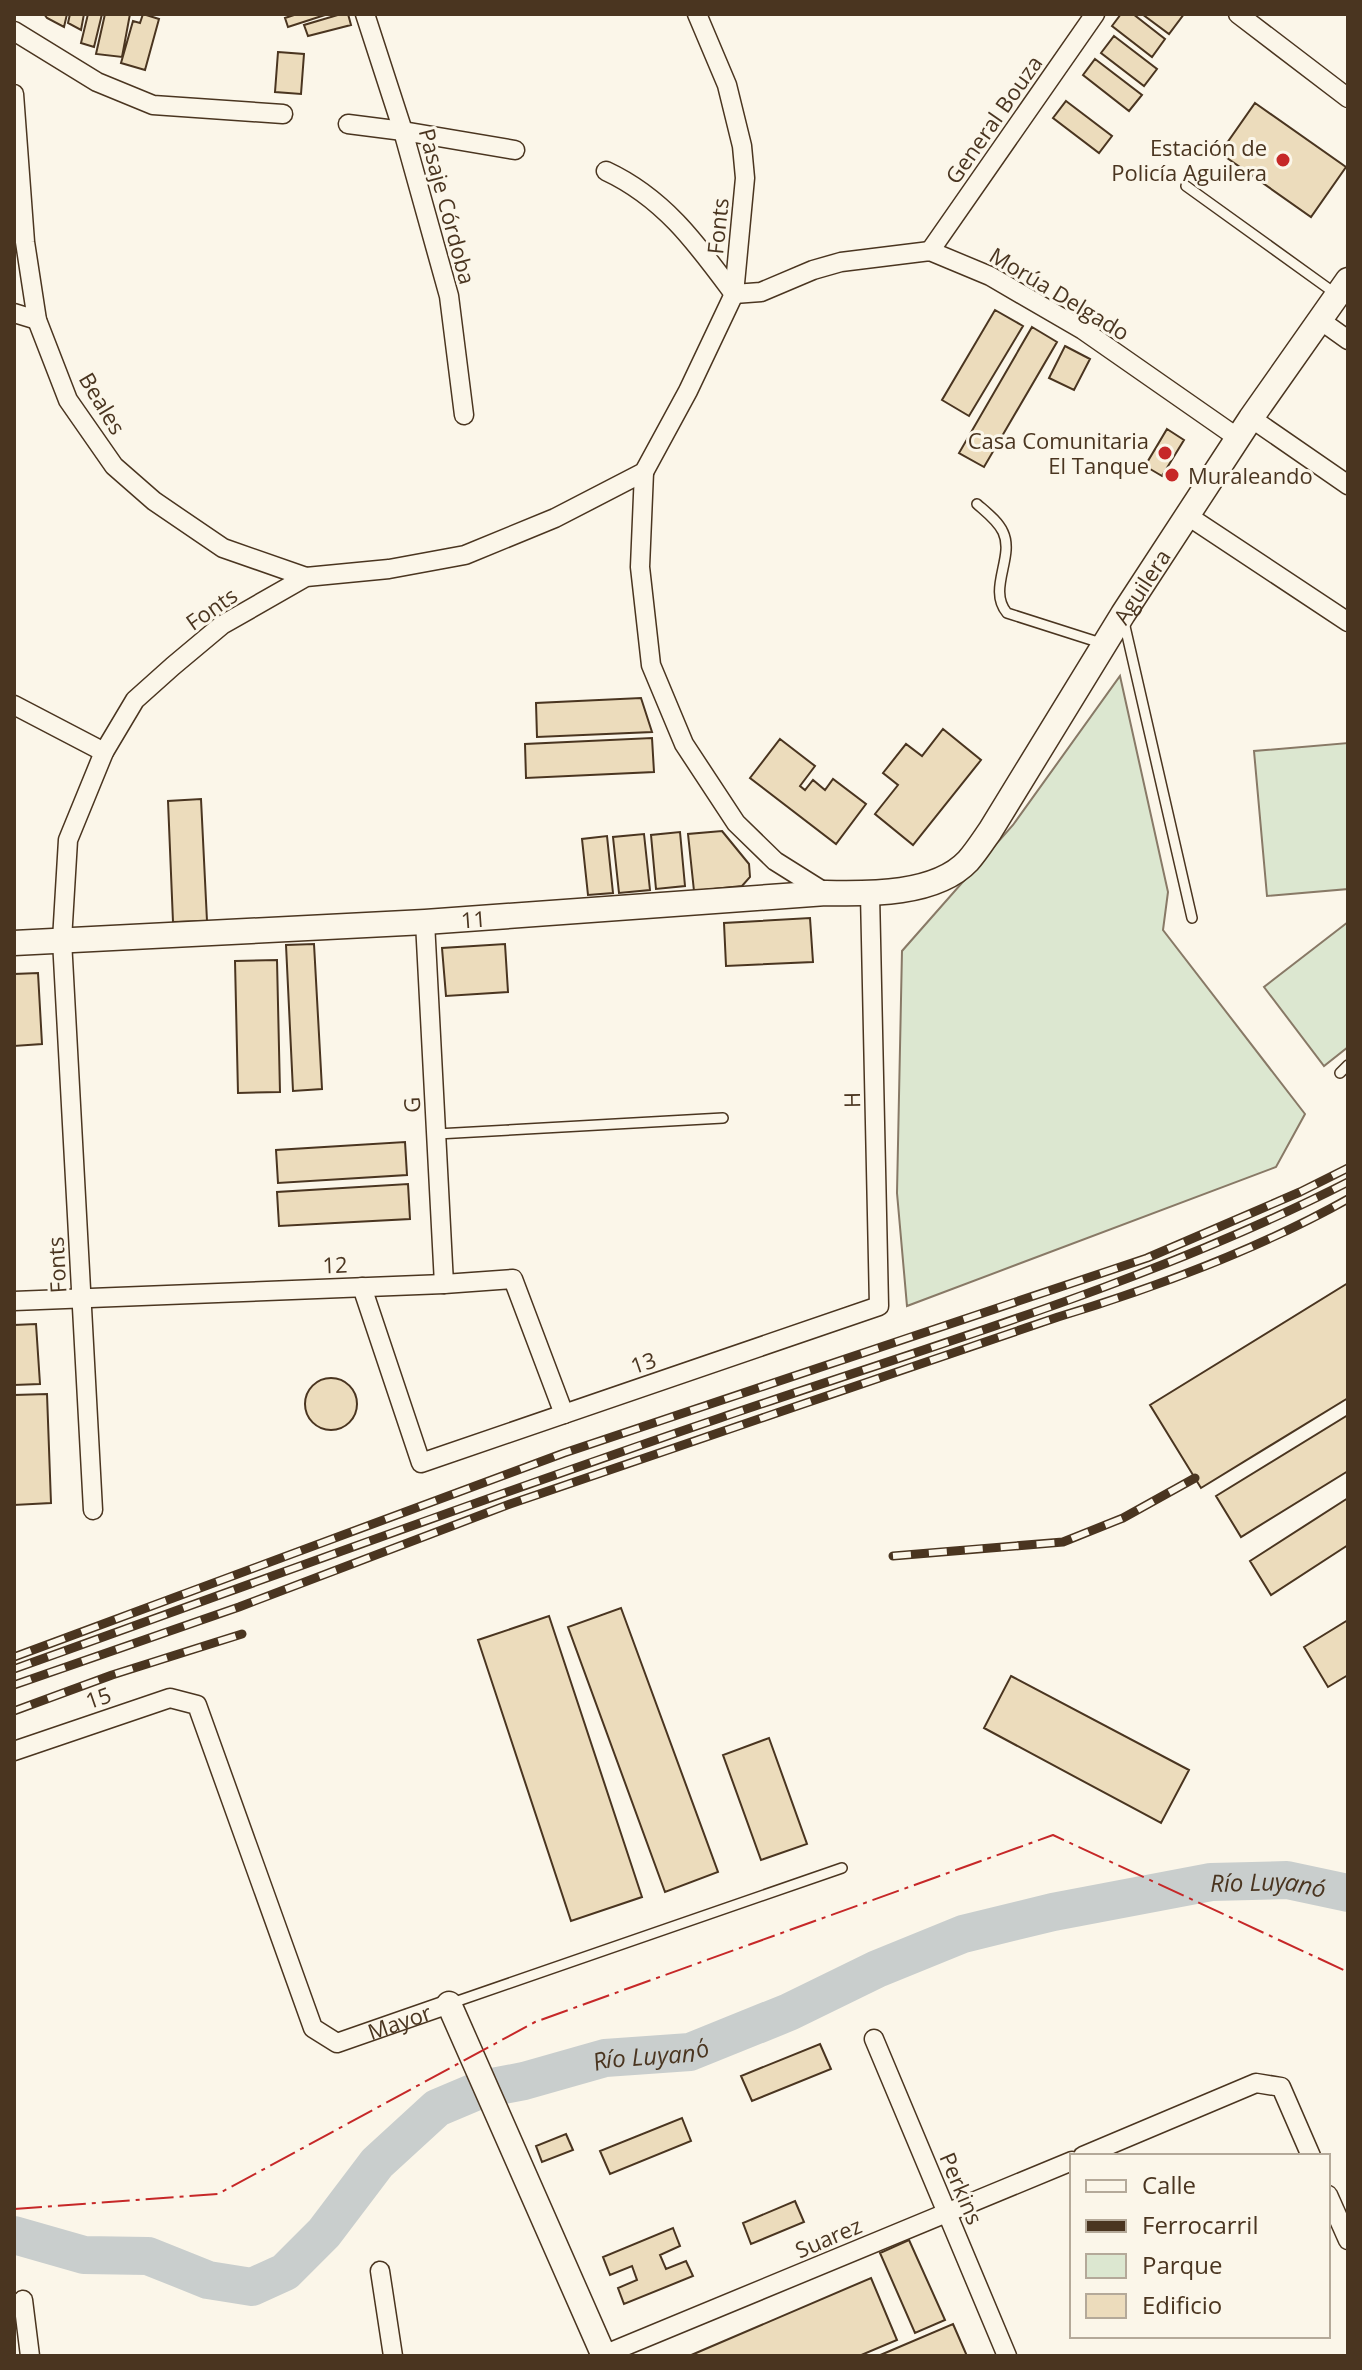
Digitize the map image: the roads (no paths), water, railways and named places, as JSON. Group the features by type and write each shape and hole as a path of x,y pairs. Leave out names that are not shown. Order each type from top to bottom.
{"street":[{"name":"Pasaje Córdoba","path":"365,14 403,131 449,296 464,415"},
{"name":"Fonts","path":"93,1510 62,940 68,840 104,752 135,700 222,625 306,577 389,569 465,555 555,518 644,472 688,391 734,294 745,189 742,146 727,85 697,14"},
{"name":"General Bouza","path":"930,251 1095,14"},
{"path":"1238,14 1348,98"},
{"path":"14,31 97,82 153,105 283,114"},
{"name":"Beales","path":"14,94 25,242 37,320 68,400 114,466 154,501 223,548 306,577"},
{"path":"348,124 515,150"},
{"path":"606,171 661,205 697,244 734,294"},
{"name":"Morúa Delgado","path":"734,294 761,292 841,262 930,251 990,276 1245,428 1348,485"},
{"name":"Aguilera","path":"930,884 966,863 990,831 1123,614 1245,428 1343,288"},
{"path":"14,313 37,320"},
{"path":"1320,320 1348,340"},
{"path":"644,472 640,567 651,665 684,744 736,823 775,861 826,893"},
{"path":"1188,516 1348,622"},
{"path":"14,705 104,752"},
{"name":"11","path":"14,943 425,922 826,893 870,894 930,884"},
{"name":"H","path":"870,894 879,1306"},
{"name":"G","path":"425,922 444,1284"},
{"name":"12","path":"14,1301 513,1279 564,1414"},
{"name":"13","path":"362,1287 421,1463 879,1306"},
{"name":"15","path":"14,1751 170,1698 197,1705"},
{"name":"Mayor","path":"197,1705 313,2028 337,2043 449,2004 603,2356"},
{"name":"Perkins","path":"874,2039 1007,2356"},
{"path":"1088,2154 1256,2083 1281,2087 1310,2154"},
{"name":"Suarez","path":"603,2356 1070,2162"},
{"path":"1330,2200 1348,2240"},
{"path":"380,2271 393,2356"},
{"path":"23,2300 30,2356"}],"lane":[{"path":"1186,186 1343,288"},
{"path":"977,504 1001,528 1005,537 999,593 1001,606 1007,613 1104,644"},
{"path":"1123,614 1192,918"},
{"path":"437,1134 723,1118"},
{"path":"449,2004 842,1868"}],"waterway":[{"name":"Río Luyanó","path":"14,2235 84,2255 148,2256 208,2280 252,2287 285,2272 324,2233 377,2163 437,2108 482,2089 524,2081 605,2058 690,2052 789,2012 877,1969 963,1934 1053,1912 1211,1882 1287,1880 1348,1893"}],"railway":[{"path":"14,1657 564,1453 1147,1258 1348,1168"},
{"path":"14,1669 543,1479 1118,1282 1273,1218 1348,1182"},
{"path":"14,1685 239,1607 510,1504 1169,1280 1278,1235 1348,1199"},
{"path":"893,1556 1063,1542 1123,1518 1195,1478"},
{"path":"14,1711 112,1675 242,1634"}],"place":[{"name":"Estación de Policía Aguilera","path":"1283,160"},
{"name":"Casa Comunitaria El Tanque","path":"1165,453"},
{"name":"Muraleando","path":"1172,475"}]}
